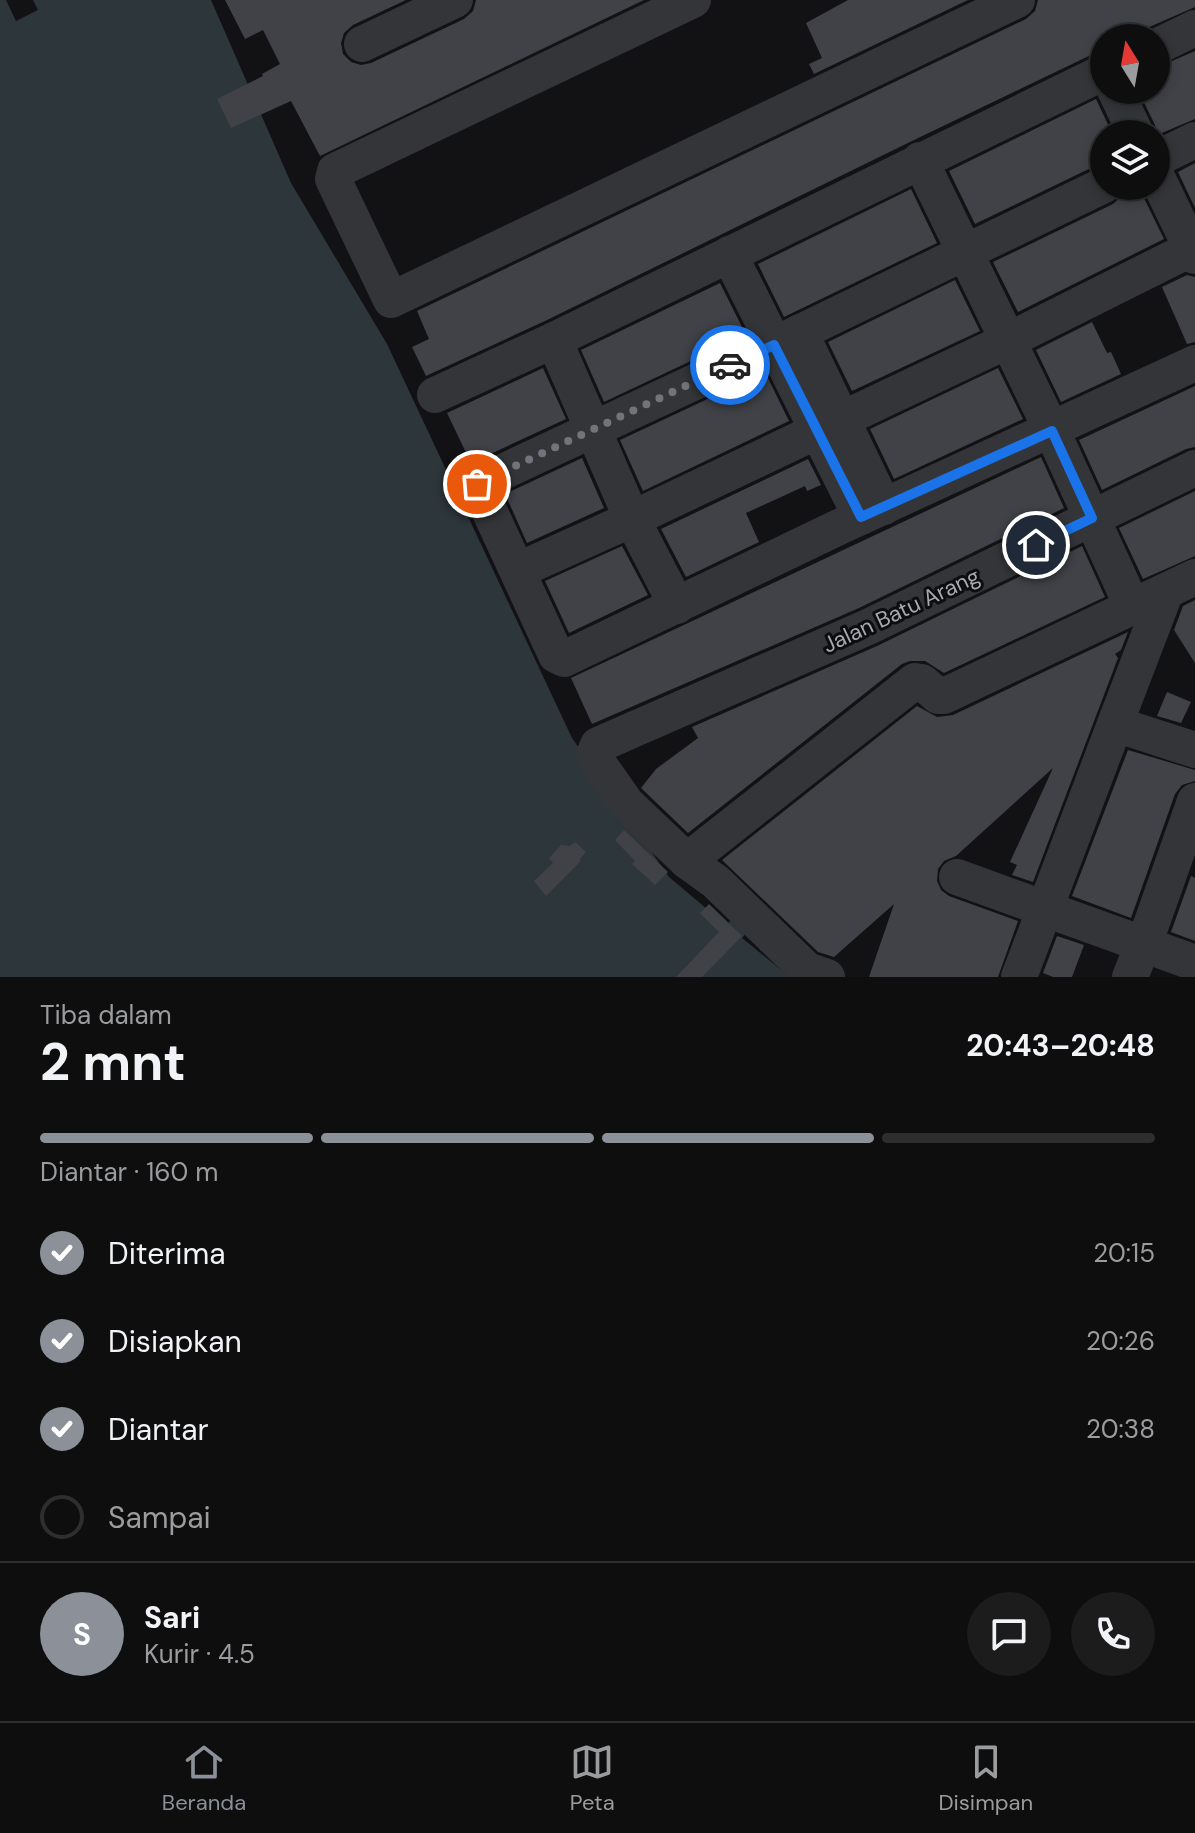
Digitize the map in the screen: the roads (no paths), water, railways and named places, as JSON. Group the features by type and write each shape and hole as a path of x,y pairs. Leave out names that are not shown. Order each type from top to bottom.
{"street":[{"path":"362,44 455,0"},
{"path":"693,0 335,171 333,179 391,300 1017,0"},
{"path":"1170,40 1195,28"},
{"path":"435,395 1090,79"},
{"path":"1170,152 1195,140"},
{"path":"920,160 1009,340 1132,606"},
{"path":"1090,192 787,339 477,484 556,655 561,659 677,606 1195,363"},
{"path":"519,570 1194,251 1168,200"},
{"path":"729,254 787,339 872,512"},
{"path":"554,340 632,519 677,606"},
{"name":"Jalan Batu Arang","path":"687,861 627,804 596,760 596,750 602,742 868,627 1195,468"},
{"path":"827,977 807,970 716,882 687,861 915,681 922,682 938,696 944,696 1180,584"},
{"path":"1019,977 1115,724 1180,584"},
{"path":"1115,724 1195,750"},
{"path":"1130,977 1195,801"},
{"path":"957,877 1195,963"}]}
